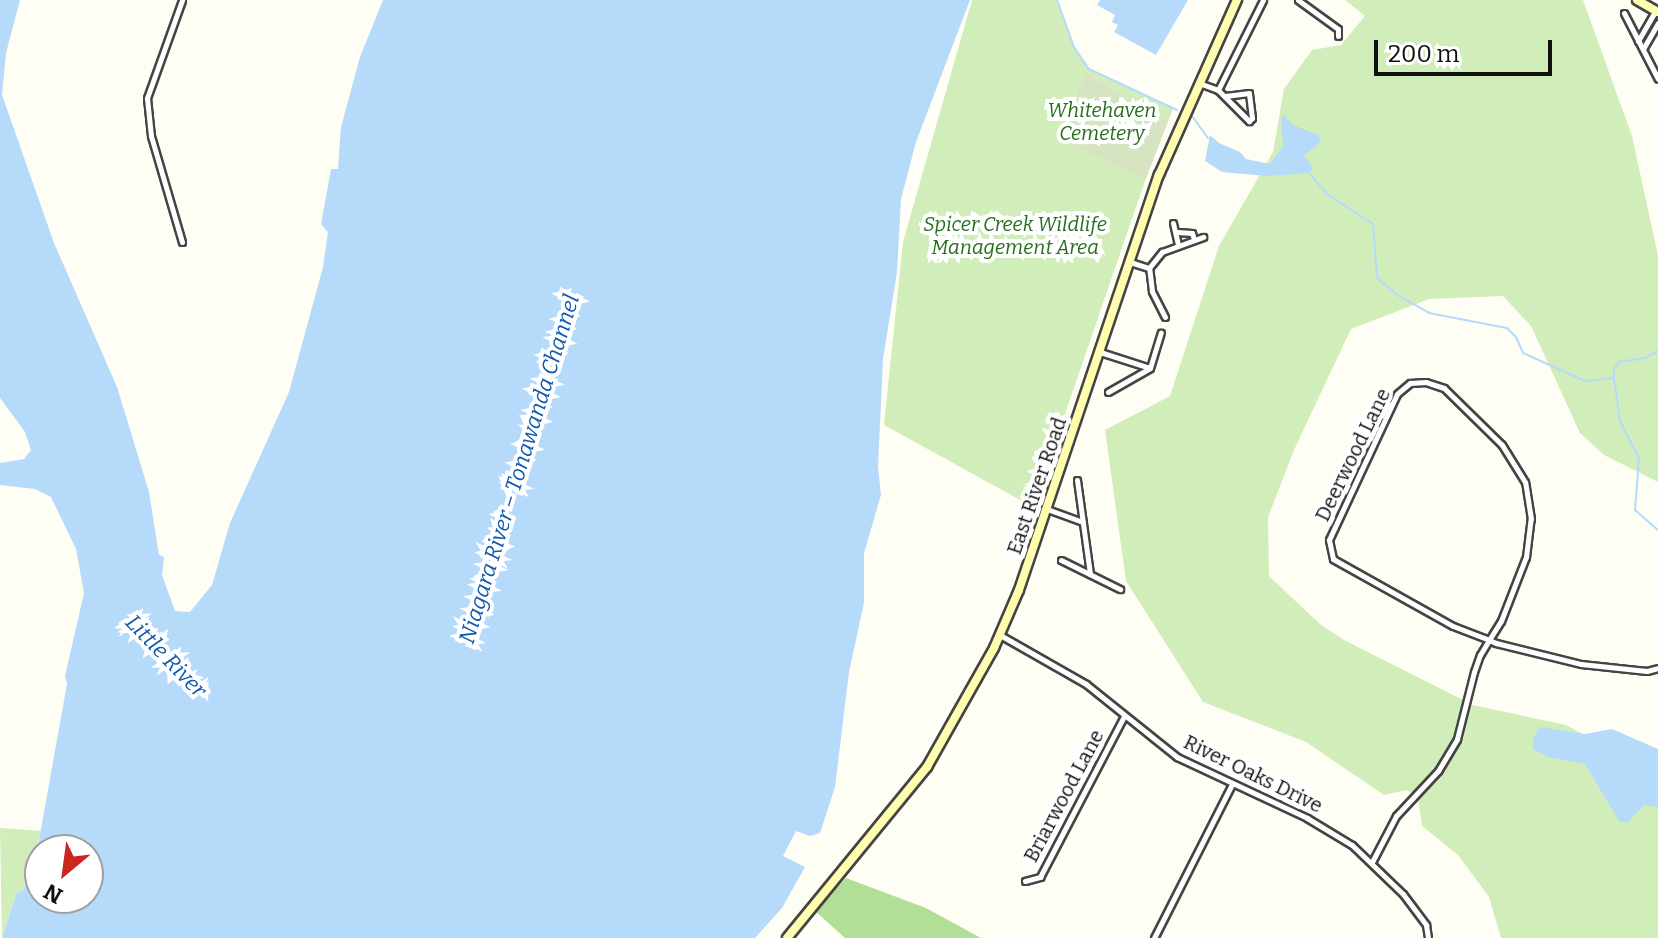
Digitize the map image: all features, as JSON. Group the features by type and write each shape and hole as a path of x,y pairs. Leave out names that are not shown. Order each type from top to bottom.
{"main road":[{"name":"East River Road","path":"787,938 938,753 1000,635 1047,509 1165,158 1237,0"},
{"path":"1637,0 1657,11"}],"street":[{"path":"182,0 147,98 151,136 182,242"},
{"path":"1298,0 1338,29 1338,36"},
{"path":"1218,90 1260,1"},
{"path":"1638,41 1657,11"},
{"path":"1624,13 1658,79"},
{"path":"1643,50 1658,23"},
{"path":"1199,83 1218,90 1249,121 1252,118 1249,93 1225,96"},
{"path":"1173,223 1178,244"},
{"path":"1177,232 1192,233 1194,239"},
{"path":"1165,317 1152,291 1149,268 1154,259 1178,244 1203,237"},
{"path":"1130,262 1149,268"},
{"path":"1108,392 1150,368 1161,333"},
{"path":"1099,352 1150,368"},
{"name":"Deerwood Lane","path":"1426,382 1444,388 1502,445 1525,482 1531,519 1526,557 1501,621 1489,640 1453,626 1333,559 1329,540 1397,394 1410,383 1426,382"},
{"path":"1077,480 1090,574"},
{"path":"1047,509 1083,522"},
{"path":"1061,560 1120,589"},
{"name":"River Oaks Drive","path":"1000,635 1068,671 1177,757 1322,826 1372,862 1415,908 1429,931 1428,938"},
{"path":"1372,862 1396,816 1438,771 1452,750 1461,728 1474,672 1489,640 1581,664 1647,671 1658,668"},
{"name":"Briarwood Lane","path":"1025,881 1040,877 1124,716"},
{"path":"1154,938 1232,784"}],"green space":[{"name":"Spicer Creek Wildlife Management Area","path":"972,0 1056,0 1074,47 1089,69 1173,109 1168,122 1086,72 1056,137 1145,181 1033,507 884,425 903,242"},
{"path":"1345,0 1583,0 1632,136 1658,256 1658,482 1604,455 1580,433 1531,326 1503,296 1429,299 1351,329 1294,450 1268,517 1269,576 1321,625 1344,640 1473,705 1566,725 1658,775 1658,938 1501,938 1489,897 1458,855 1422,826 1418,798 1407,790 1384,795 1306,742 1203,702 1126,581 1105,430 1170,396 1219,246 1273,152 1284,89 1312,50 1341,45 1365,16"},
{"name":"Whitehaven Cemetery","path":"1086,72 1168,122 1145,181 1056,137"},
{"path":"0,828 41,831 40,834 24,834 24,888 17,892 2,938"},
{"path":"846,878 926,908 981,938 845,938 815,911"}],"water":[{"path":"0,0 20,0 6,53 2,95 54,243 117,387 149,492 159,555 164,557 162,575 175,611 190,612 212,585 230,523 289,392 323,267 328,232 321,224 331,169 338,169 341,127 360,57 383,0 970,0 916,142 901,199 897,272 883,359 878,467 881,495 864,553 864,603 849,672 835,787 820,833 810,836 796,831 783,856 805,867 782,908 755,938 2,938 17,892 24,888 24,914 104,914 104,834 40,834 67,684 65,676 84,593 76,549 51,497 35,489 0,485 0,463 24,459 31,450 25,432 0,398"},
{"path":"1100,0 1188,0 1156,55 1114,32 1118,25 1112,22 1115,15 1097,5"},
{"path":"1284,115 1293,125 1318,135 1321,141 1304,156 1313,167 1310,173 1267,176 1222,172 1205,161 1210,135 1219,143 1240,152 1246,159 1270,164 1283,146 1281,118"},
{"path":"1540,727 1585,734 1612,729 1658,749 1658,807 1644,805 1627,823 1619,821 1585,764 1548,757 1533,749 1533,738"}],"waterway":[{"path":"1057,0 1074,47 1089,69 1177,110"},
{"path":"1192,116 1208,138"},
{"path":"1310,174 1327,194 1373,224 1377,278 1397,295 1429,313 1507,328 1516,337 1523,353 1585,381 1614,378 1614,369 1619,362 1645,358 1658,351"},
{"path":"1614,378 1620,421 1639,459 1635,510 1658,530"}],"water label":[{"name":"Niagara River – Tonawanda Channel","path":"519,469"},
{"name":"Little River","path":"166,656"}]}
